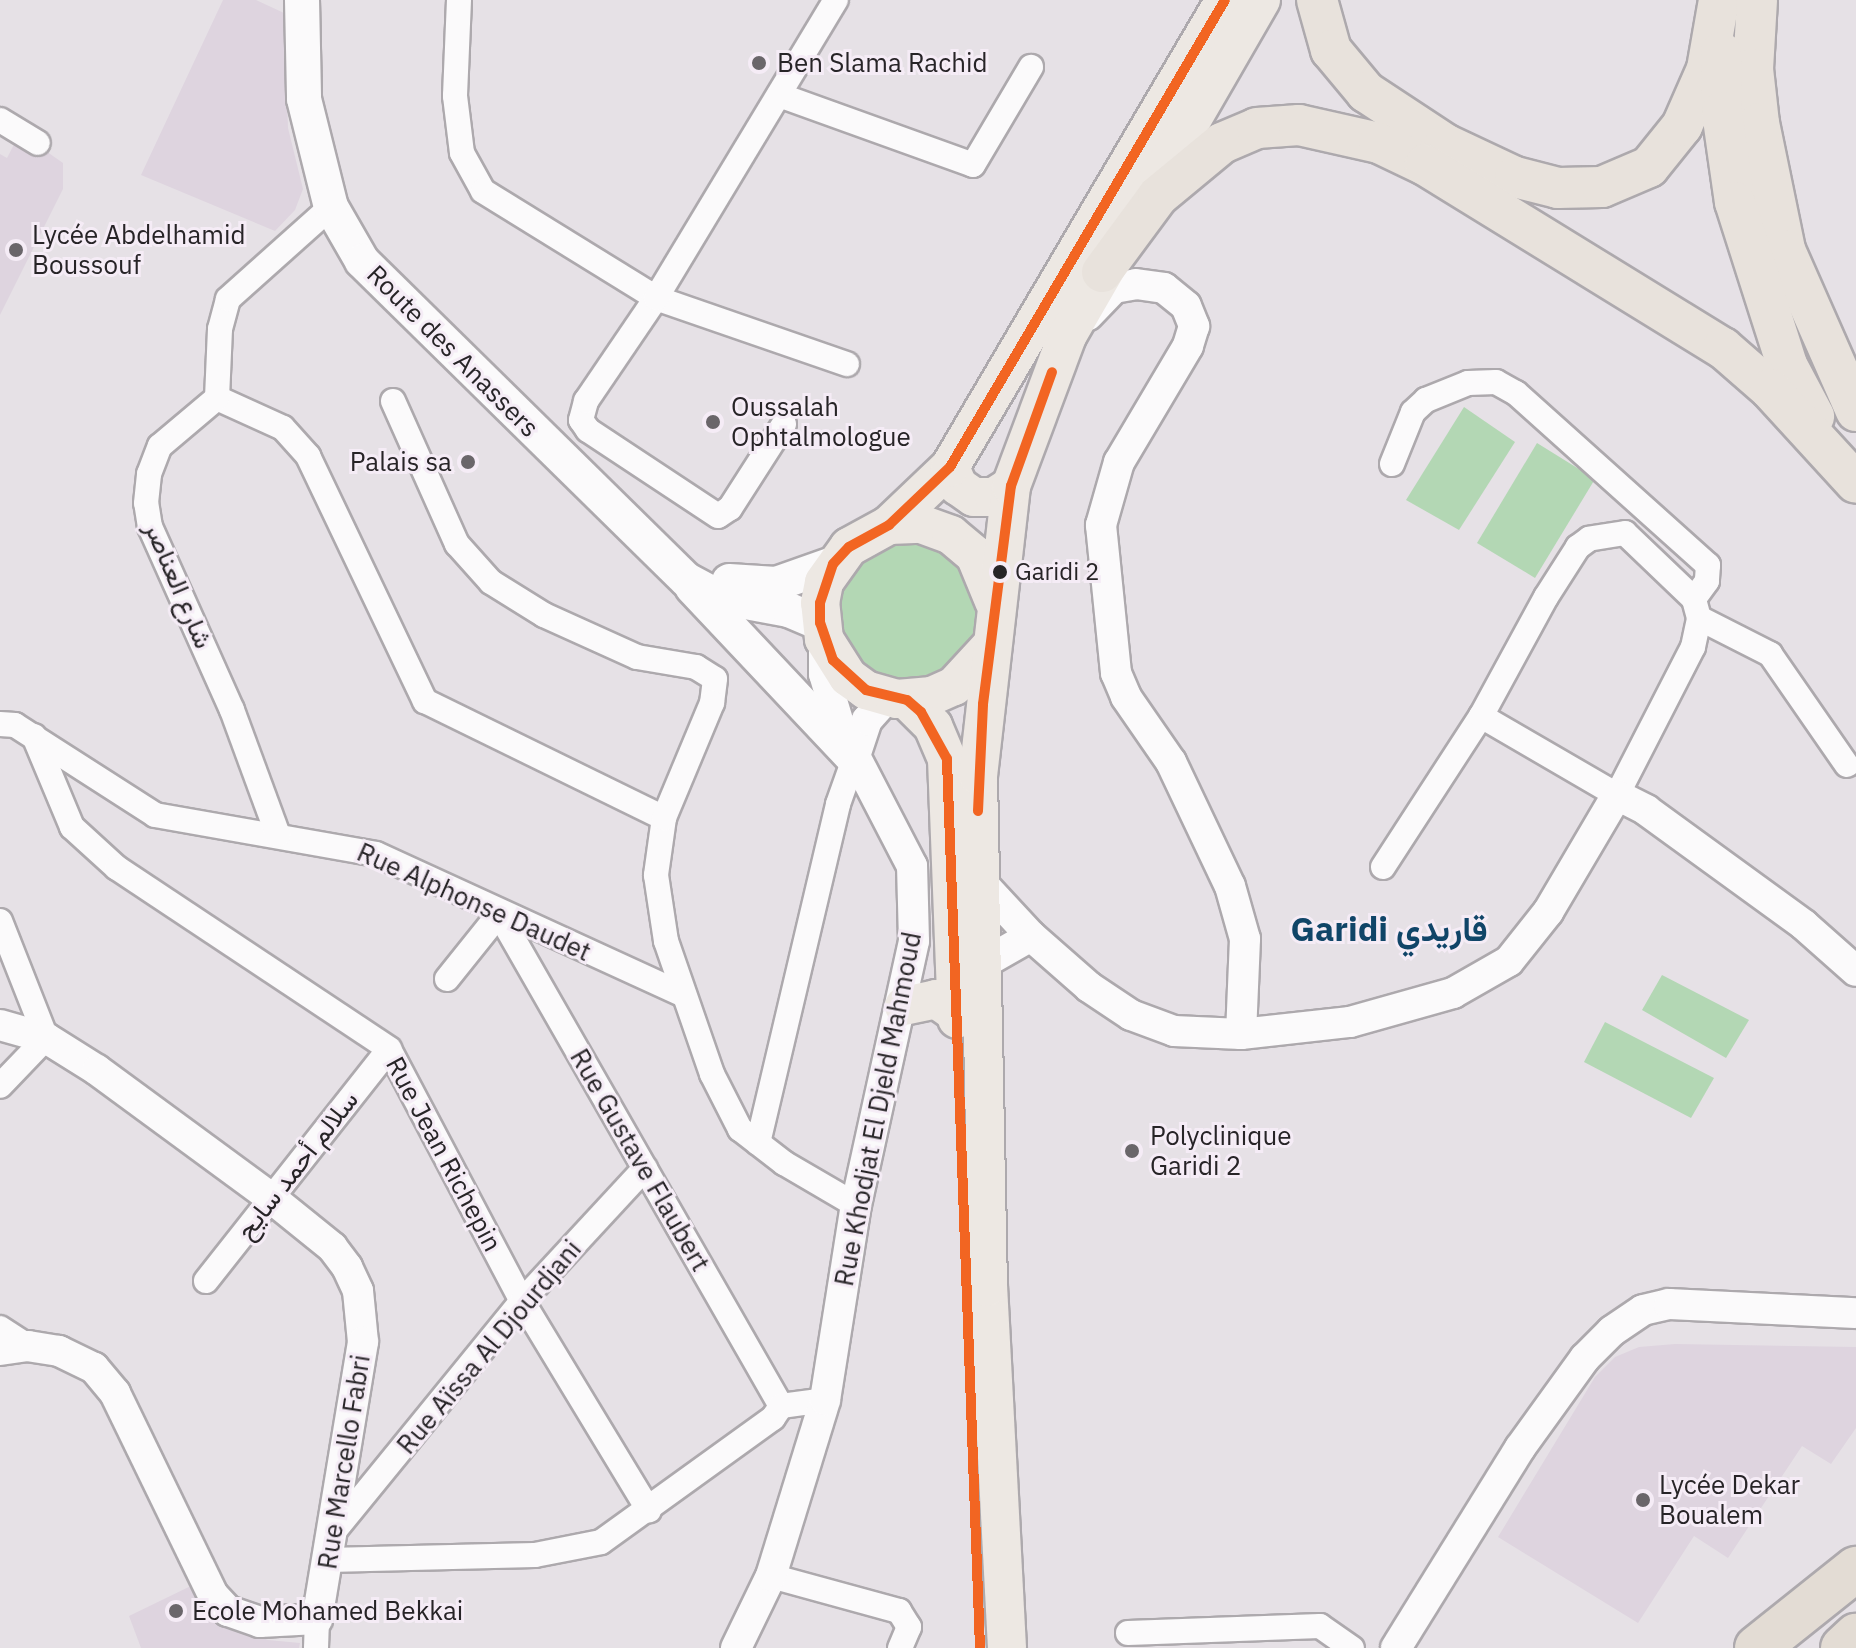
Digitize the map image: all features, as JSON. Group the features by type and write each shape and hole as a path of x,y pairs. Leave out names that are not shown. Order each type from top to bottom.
{"highway":[{"path":"1317,0 1331,50 1366,92 1445,144 1515,177 1558,188 1602,187 1649,167 1682,126 1707,69 1719,0"},
{"path":"1719,0 1722,112 1735,202 1787,365 1856,483"},
{"path":"1757,0 1753,69 1785,250 1856,411"},
{"path":"1753,69 1771,0"},
{"path":"1102,272 1158,196 1222,143 1257,128 1299,125 1379,143 1425,165 1723,348 1770,389 1856,483"},
{"path":"1757,1648 1856,1569"},
{"path":"1843,1648 1856,1636"}],"main road":[{"name":"Route des Anassers","path":"302,0 299,26 304,99 331,207 362,261 638,530"},
{"path":"822,631 822,592 833,564 849,547 889,525 950,467 1225,0"},
{"path":"1007,1648 988,1287 978,776 989,648 1011,486 1067,336 1261,0"},
{"path":"950,467 958,486 974,497 994,497 1011,486"},
{"path":"889,525 921,524 951,535 975,555 990,583 995,610"},
{"path":"638,530 697,569 730,581 776,584 833,564"},
{"path":"638,530 854,759"},
{"path":"687,580 719,597 789,610 822,631 848,677 897,699 933,726 947,759 980,1648"},
{"path":"897,699 954,686 989,648"},
{"path":"904,1006 936,999 956,1013"}],"street":[{"path":"459,0 455,96 462,153 483,191 656,298 847,364"},
{"path":"784,424 730,508 718,516 588,430 581,420 586,401 656,298 836,0"},
{"path":"779,95 973,165 1031,67"},
{"path":"0,120 38,143"},
{"path":"331,207 228,299 220,329 217,398 283,428 308,456 425,701 664,818"},
{"path":"1067,336 1114,288 1136,284 1164,288 1186,306 1194,326 1188,346 1119,462 1101,525 1116,673 1126,697 1171,762 1230,886 1245,939 1241,1034"},
{"path":"978,879 1031,936 1089,987 1131,1015 1174,1031 1241,1034 1350,1022 1453,993 1509,961 1548,912 1617,795 1693,647 1696,608 1707,581 1708,565 1516,393 1496,382 1468,383 1426,400 1413,412 1392,464"},
{"name":"شارع العناصر","path":"217,398 160,446 149,474 146,503 150,527 232,710 278,835"},
{"path":"393,401 457,544 491,582 544,615 637,657 696,667 715,679 712,703 664,818 656,875 666,941 682,994 740,1129 856,1205"},
{"path":"1383,867 1481,716 1546,597 1578,547 1589,539 1625,533 1696,608 1770,654 1847,765"},
{"name":"Rue Khodjat El Djeld Mahmoud","path":"736,1648 771,1576 825,1400 856,1205 904,1006 916,916 912,866 854,759 824,674 822,631"},
{"path":"758,1143 838,804 867,720 897,699"},
{"path":"1481,716 1646,810 1804,925 1856,971"},
{"name":"Rue Alphonse Daudet","path":"0,724 15,725 34,736 103,786 155,815 376,854 499,914 682,994"},
{"name":"Rue Jean Richepin","path":"34,736 72,827 117,868 389,1049 522,1301 649,1511"},
{"path":"447,979 499,914"},
{"name":"Rue Gustave Flaubert","path":"499,914 781,1406"},
{"path":"0,921 46,1038 0,1086"},
{"path":"982,964 1031,936"},
{"name":"Rue Marcello Fabri","path":"0,1025 46,1038 270,1197 332,1247 358,1291 364,1315 336,1529 317,1634 260,1622 228,1611 213,1595 115,1393 94,1368 77,1358 14,1348"},
{"name":"سلالم أحمد سايح","path":"206,1281 389,1049"},
{"name":"Rue Aïssa Al Djourdjani","path":"336,1529 522,1301 645,1168"},
{"path":"1396,1648 1520,1448 1585,1358 1612,1331 1643,1310 1669,1304 1856,1313"},
{"path":"0,1328 14,1348"},
{"path":"328,1560 535,1555 601,1542 649,1511 773,1418 781,1406 825,1400"},
{"path":"771,1576 899,1611 909,1627 900,1648"},
{"path":"1128,1633 1320,1626 1352,1648"}],"shaded area":[{"path":"223,0 256,0 284,13 288,128 303,189 295,210 275,231 141,175"},
{"name":"Lycée Abdelhamid Boussouf","path":"20,133 63,163 63,189 0,315 0,154 7,158"},
{"name":"Lycée Dekar Boualem","path":"1675,1344 1856,1347 1856,1428 1831,1464 1802,1446 1728,1558 1694,1536 1638,1623 1498,1537 1595,1377 1615,1357 1639,1347"},
{"name":"Ecole Mohamed Bekkai","path":"197,1583 230,1626 268,1640 300,1643 299,1648 141,1648 129,1616"}],"green space":[{"path":"1464,407 1515,442 1459,530 1406,500"},
{"path":"1537,443 1595,479 1535,578 1477,543"},
{"path":"907,541 934,547 956,562 971,584 977,611 971,638 956,660 934,675 907,681 880,675 858,660 843,638 837,611 843,584 858,562 880,547"},
{"path":"1662,975 1749,1020 1726,1058 1642,1010"},
{"path":"1605,1022 1714,1078 1691,1118 1584,1062"}],"transit line":[{"path":"980,1648 947,759 921,712 907,700 866,690 833,660 820,623 820,603 833,564 849,547 889,525 950,467 1225,0"},
{"path":"978,811 983,704 1011,486 1052,372"}],"place":[{"name":"Ben Slama Rachid","path":"759,63"},
{"name":"Lycée Abdelhamid Boussouf","path":"16,250"},
{"name":"Oussalah Ophtalmologue","path":"713,422"},
{"name":"Palais sa","path":"468,462"},
{"name":"Garidi 2","path":"1000,572"},
{"name":"Polyclinique Garidi 2","path":"1132,1151"},
{"name":"Lycée Dekar Boualem","path":"1643,1500"},
{"name":"Ecole Mohamed Bekkai","path":"176,1611"}],"district":[{"name":"Garidi قاريدي","path":"1389,929"}]}
